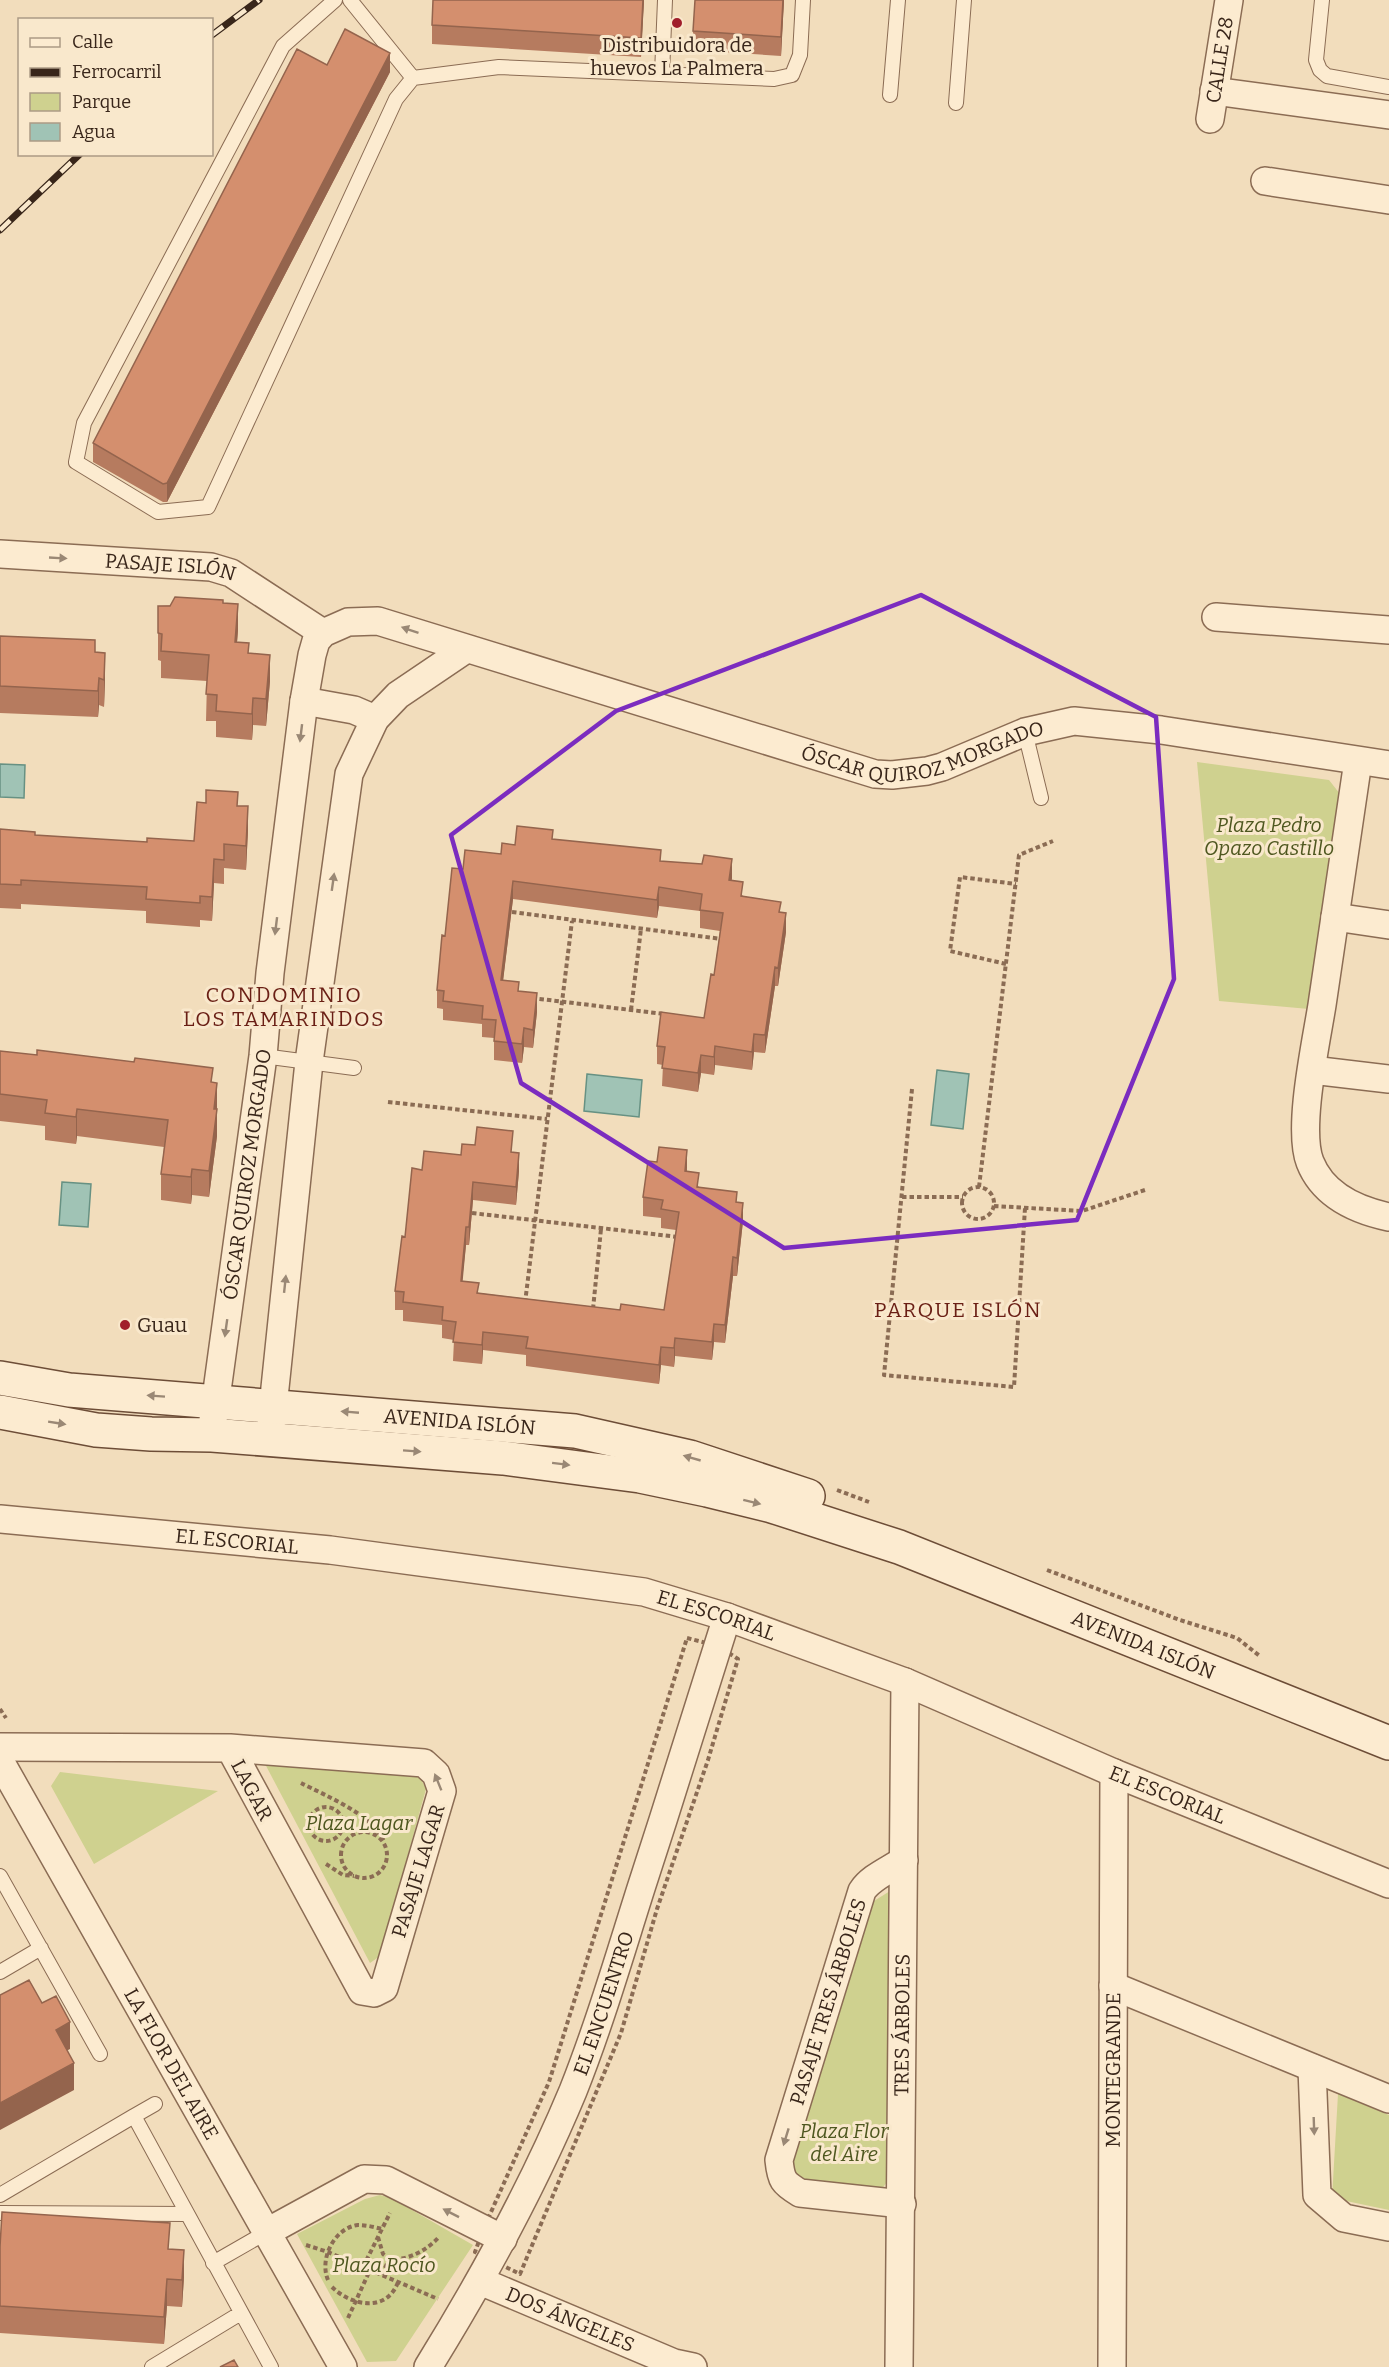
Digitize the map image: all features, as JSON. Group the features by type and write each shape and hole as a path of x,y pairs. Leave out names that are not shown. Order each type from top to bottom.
{"main road":[{"name":"AVENIDA ISLÓN","path":"0,1378 69,1390 575,1431 632,1443 748,1475 813,1498 898,1547"},
{"name":"AVENIDA ISLÓN","path":"0,1412 96,1430 212,1435 503,1458 640,1476 772,1506 898,1547 1389,1743"}],"street":[{"name":"CALLE 28","path":"1210,119 1229,0"},
{"path":"1214,91 1389,115"},
{"path":"1265,182 1389,200"},
{"name":"PASAJE ISLÓN","path":"0,554 211,567 231,573 324,633"},
{"path":"1216,617 1389,630"},
{"name":"ÓSCAR QUIROZ MORGADO","path":"212,1435 263,1056 270,973 304,701 316,641 324,633 348,622 378,621 874,774 910,774 942,767 1025,732 1054,724 1085,722 1161,730 1389,765"},
{"path":"270,1440 309,1062 349,774 375,719 398,694 466,649"},
{"path":"304,701 354,710 375,719"},
{"path":"1358,761 1312,1070 1305,1127 1306,1145 1310,1162 1317,1176 1338,1198 1365,1211 1389,1217"},
{"path":"1335,917 1389,925"},
{"path":"1312,1070 1389,1079"},
{"name":"EL ESCORIAL","path":"0,1519 330,1550 644,1592 728,1617 905,1682 1114,1773 1389,1884"},
{"name":"EL ENCUENTRO","path":"428,2367 480,2281 540,2166 594,2036 728,1617"},
{"name":"TRES ÁRBOLES","path":"899,2367 905,1682"},
{"name":"LAGAR","path":"0,1747 230,1748 362,1991 374,1993"},
{"name":"PASAJE LAGAR","path":"230,1748 424,1763 436,1774 442,1791 384,1988 374,1993"},
{"name":"LA FLOR DEL AIRE","path":"0,1761 338,2358"},
{"name":"MONTEGRANDE","path":"1112,2367 1114,1773"},
{"name":"PASAJE TRES ÁRBOLES","path":"902,2204 800,2193 785,2184 780,2175 779,2160 862,1891 868,1882 885,1874 904,1860"},
{"path":"1113,1986 1389,2099"},
{"path":"1312,2068 1317,2195 1344,2218 1389,2227"},
{"path":"267,2232 364,2179 386,2180 503,2239"},
{"name":"DOS ÁNGELES","path":"480,2281 679,2366"}],"lane":[{"path":"335,0 283,46 84,423 76,462 158,512 208,507 396,99 413,78 500,67 774,79 792,75 800,55 803,0"},
{"path":"350,0 413,78"},
{"path":"662,74 665,0"},
{"path":"890,95 898,0"},
{"path":"956,103 964,0"},
{"path":"1322,0 1316,60 1320,70 1326,76 1389,87"},
{"path":"1025,732 1041,798"},
{"path":"263,1056 354,1068"},
{"path":"0,1876 100,2054"},
{"path":"0,1972 40,1948"},
{"path":"0,2195 155,2104"},
{"path":"134,2116 271,2367"},
{"path":"0,2213 187,2214"},
{"path":"213,2263 267,2232"},
{"path":"152,2367 241,2313"}],"path":[{"path":"979,1187 1019,855 1053,841"},
{"path":"1006,964 950,951 960,877 1016,884"},
{"path":"512,912 722,939"},
{"path":"525,1303 572,921"},
{"path":"631,1010 641,929"},
{"path":"522,996 674,1016"},
{"path":"912,1089 884,1375 1014,1387 1025,1208"},
{"path":"388,1102 547,1119"},
{"path":"979,1187 989,1191 994,1206 988,1215 974,1218 965,1213 963,1197 969,1189 979,1187"},
{"path":"994,1206 1082,1210 1145,1190"},
{"path":"902,1197 963,1197"},
{"path":"472,1213 678,1237"},
{"path":"601,1229 592,1313 603,1314"},
{"path":"514,1302 536,1305"},
{"path":"292,1778 365,1818 382,1835 384,1842 387,1857 386,1864 376,1874 369,1877 355,1876 344,1866 342,1851 349,1838 355,1833 371,1832 384,1842"},
{"path":"319,1808 336,1809 344,1825 340,1836 329,1841 319,1839 314,1836 309,1827 311,1816 319,1808"},
{"path":"363,2267 402,2188"},
{"path":"389,2259 409,2257 429,2248 456,2216"},
{"path":"382,2229 356,2225 344,2230 333,2241 328,2252 326,2276 332,2288 356,2303 379,2302 395,2289 398,2282"},
{"path":"267,2232 328,2252 463,2310"},
{"path":"378,2237 384,2254 389,2259"},
{"path":"382,2275 389,2259"},
{"path":"338,2358 356,2303 370,2270"}],"highlighted area":[{"path":"921,595 1156,717 1174,979 1077,1220 784,1248 521,1083 451,835 616,711"}],"green space":[{"name":"Plaza Pedro Opazo Castillo","path":"1197,762 1329,780 1340,794 1309,1009 1219,1001"},
{"name":"Plaza Lagar","path":"264,1762 412,1771 420,1777 426,1789 380,1956 370,1963"},
{"path":"60,1772 218,1791 94,1864 51,1786"},
{"name":"Plaza Flor del Aire","path":"890,1891 887,2182 881,2190 870,2192 805,2180 794,2173 792,2166 874,1901"},
{"path":"1338,2094 1389,2115 1389,2210 1332,2198"},
{"name":"Plaza Rocío","path":"380,2195 391,2198 473,2245 396,2361 367,2362 297,2234 365,2199"}],"water":[{"path":"0,764 25,765 24,798 0,797"},
{"path":"937,1070 969,1074 963,1129 931,1125"},
{"path":"587,1074 642,1080 639,1117 584,1111"},
{"path":"62,1182 91,1184 88,1227 59,1225"}],"building":[{"path":"433,0 643,0 641,38 432,25"},
{"path":"695,0 783,0 781,37 693,31"},
{"path":"345,29 390,53 167,483 163,484 93,443 297,49 327,65"},
{"path":"175,597 223,600 223,603 238,604 235,642 249,643 248,653 270,655 266,699 253,698 252,714 216,711 217,695 206,694 209,655 161,651 162,634 158,633 158,606 170,606"},
{"path":"0,636 95,640 95,652 105,653 104,680 99,678 98,691 0,686"},
{"path":"206,790 238,792 237,806 248,806 246,846 224,844 224,860 214,859 212,897 200,896 200,903 146,899 147,887 21,880 21,885 0,884 0,829 35,832 35,835 147,842 147,838 194,841 197,802 206,803"},
{"path":"517,826 553,830 552,839 661,850 660,861 702,864 704,855 732,859 729,880 743,882 741,896 781,902 779,912 786,913 778,968 775,967 765,1035 754,1034 752,1052 715,1046 714,1057 701,1055 698,1073 662,1068 665,1047 657,1046 661,1012 704,1018 711,974 714,975 723,913 700,910 702,894 659,887 657,900 513,881 501,980 519,982 518,991 537,993 533,1030 524,1028 522,1044 494,1041 496,1020 482,1019 483,1006 443,1001 444,991 437,990 452,868 463,869 465,850 501,854 502,843 515,845"},
{"path":"37,1050 134,1062 135,1058 213,1068 211,1082 217,1083 214,1109 217,1109 209,1171 192,1169 191,1177 161,1174 168,1120 77,1109 76,1117 45,1113 47,1100 0,1094 0,1051 37,1055"},
{"path":"477,1127 513,1131 511,1152 519,1153 516,1187 473,1182 461,1281 479,1283 477,1293 620,1310 621,1304 664,1310 679,1212 661,1209 663,1200 643,1197 648,1161 657,1162 659,1147 687,1150 685,1171 699,1173 697,1187 737,1192 736,1202 743,1203 737,1258 733,1257 725,1325 714,1324 712,1342 675,1338 674,1348 661,1347 659,1365 526,1348 528,1337 483,1332 482,1345 453,1342 456,1322 442,1320 443,1307 403,1302 404,1292 395,1291 402,1236 405,1237 412,1168 422,1170 424,1151 461,1155 462,1144 475,1145"},
{"path":"29,1980 42,2003 56,1996 70,2022 56,2030 74,2063 0,2103 0,1995"},
{"path":"2,2212 170,2223 168,2249 184,2250 182,2280 167,2279 164,2317 0,2306"},
{"path":"234,2360 238,2367 220,2367"}],"railway":[{"path":"213,34 259,0"},
{"path":"0,230 78,156"}],"place":[{"name":"Distribuidora de huevos La Palmera","path":"677,23"},
{"name":"Guau","path":"125,1325"}],"district":[{"name":"CONDOMINIO LOS TAMARINDOS","path":"284,1007"},
{"name":"PARQUE ISLÓN","path":"958,1310"}]}
